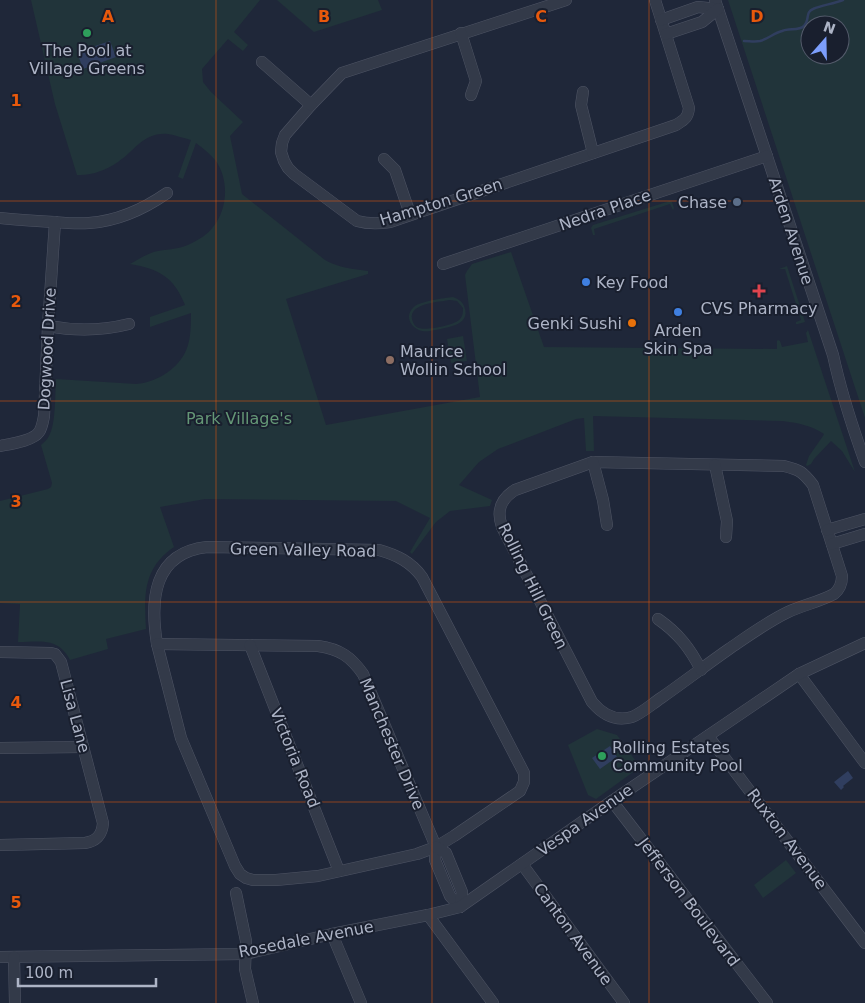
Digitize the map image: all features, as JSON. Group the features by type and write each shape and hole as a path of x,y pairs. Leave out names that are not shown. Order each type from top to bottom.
{"street":[{"name":"Hampton Green","path":"566,0 342,74 285,135 281,152 288,168 357,221 379,224 390,222 676,125 685,120 689,108 655,0"},
{"path":"661,20 698,7 716,4"},
{"path":"666,34 702,22 716,4"},
{"name":"Arden Avenue","path":"716,4 833,355 851,423 865,462"},
{"path":"461,34 476,81 470,95"},
{"path":"262,62 311,105"},
{"path":"583,92 581,105 593,153"},
{"name":"Nedra Place","path":"443,264 767,156"},
{"path":"384,159 395,170 410,214"},
{"path":"0,218 72,224 107,221 139,210 167,193"},
{"name":"Dogwood Drive","path":"0,446 36,436 40,431 44,416 55,222"},
{"path":"48,326 78,330 101,330 129,324"},
{"path":"593,462 603,500 607,525"},
{"name":"Rolling Hill Green","path":"593,462 715,465 784,466 805,474 813,485 842,576 842,583 834,594 788,612 750,635 633,716 616,718 606,715 598,710 592,702 502,527 499,514 504,499 515,490 593,462"},
{"path":"715,465 727,520 726,536"},
{"path":"827,530 865,519"},
{"path":"832,544 865,534"},
{"name":"Green Valley Road","path":"207,547 379,550 399,557 409,563 422,577 525,778 520,791 436,847 417,854 298,879 253,880 240,874 181,738 157,644 154,597 167,566 186,552 207,547"},
{"path":"658,619 686,644 701,670"},
{"name":"Vespa Avenue","path":"460,907 799,674 865,642"},
{"name":"Manchester Drive","path":"157,644 318,646 328,647 348,657 363,674 436,847 434,860 450,896 460,907"},
{"name":"Victoria Road","path":"250,645 340,871"},
{"name":"Lisa Lane","path":"0,652 46,652 55,654 61,662 103,823 100,834 92,842 0,845"},
{"path":"799,674 865,763"},
{"name":"Ruxton Avenue","path":"708,736 865,942"},
{"path":"0,748 83,747"},
{"name":"Jefferson Boulevard","path":"612,801 766,1003"},
{"name":"Canton Avenue","path":"522,864 624,1003"},
{"path":"236,893 246,941 245,969 253,1003"},
{"name":"Rosedale Avenue","path":"0,957 246,954 460,907"},
{"path":"428,915 493,1003"},
{"path":"332,934 361,1003"},
{"path":"14,957 15,1003"}],"green space":[{"name":"Park Village's","path":"31,0 260,0 234,32 248,45 243,51 228,39 202,69 203,82 243,122 230,136 242,194 325,260 351,269 368,271 368,274 286,299 326,425 480,397 465,275 472,264 511,252 544,347 777,349 778,340 782,347 808,342 806,333 808,330 855,472 842,451 831,441 811,464 806,465 809,456 824,434 809,426 782,421 593,416 594,451 586,451 584,418 576,419 498,449 479,462 459,485 492,500 490,506 450,511 436,522 412,554 410,552 430,518 396,501 205,499 160,507 174,547 156,564 151,573 145,605 146,629 106,639 108,649 70,660 60,647 54,644 48,642 18,642 20,604 0,603 0,501 51,487 52,483 41,445 48,437 53,424 56,379 145,383 157,379 168,372 181,360 190,338 191,313 150,327 150,317 185,305 176,287 164,276 149,269 130,264 151,253 184,246 204,236 211,230 222,212 225,194 223,177 216,161 196,143 183,179 178,177 191,140 168,134 159,134 146,139 124,158 103,170 88,175 77,175 55,104"},
{"path":"277,0 378,0 382,10 314,32"},
{"path":"728,0 865,0 865,418"},
{"path":"670,201 674,208 673,210 670,204 594,229 595,235 593,235 591,228 593,225"},
{"path":"787,266 805,322 798,324 796,322 801,320 785,269 779,269"},
{"path":"453,297 462,303 466,313 460,322 430,331 419,330 411,324 409,315 411,310 418,304","holes":["450,300 457,301 463,308 462,317 457,321 427,329 415,326 412,314 420,306"]},
{"path":"463,336 467,361 451,363 447,339"},
{"name":"Rolling Estates Community Pool","path":"597,729 617,735 640,767 596,799 588,795 568,745"},
{"path":"786,860 796,873 763,898 754,885"}],"water":[{"path":"110,41 116,57 83,69 77,52"},
{"path":"610,746 617,757 600,769 592,758"},
{"path":"848,771 853,778 841,790 834,782"}],"waterway":[{"path":"744,41 760,41 785,30 802,28 806,24 811,10 843,0"}],"place":[{"name":"The Pool at Village Greens","path":"87,33"},
{"name":"Chase","path":"737,202"},
{"name":"Key Food","path":"586,282"},
{"name":"CVS Pharmacy","path":"759,291"},
{"name":"Arden Skin Spa","path":"678,312"},
{"name":"Genki Sushi","path":"632,323"},
{"name":"Maurice Wollin School","path":"390,360"},
{"name":"Rolling Estates Community Pool","path":"602,756"}]}
